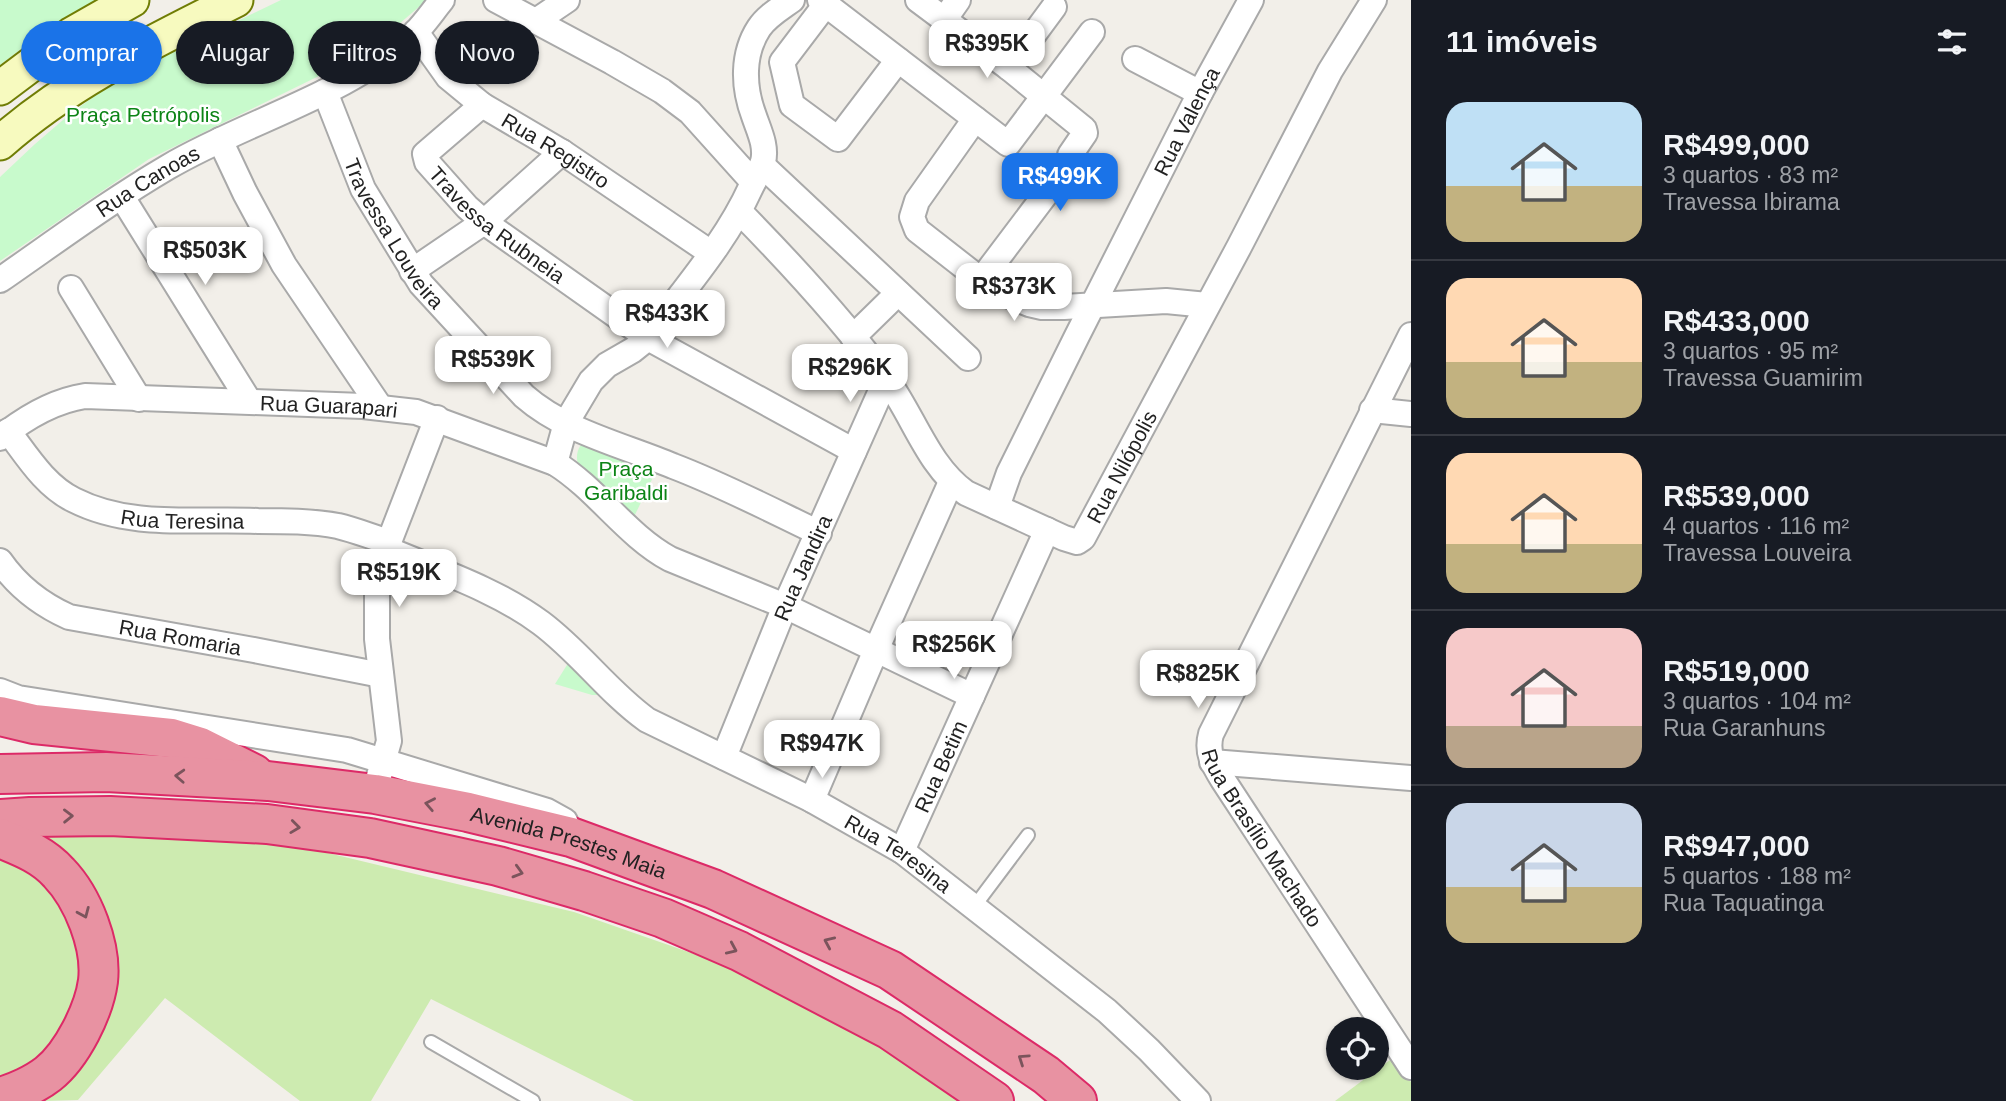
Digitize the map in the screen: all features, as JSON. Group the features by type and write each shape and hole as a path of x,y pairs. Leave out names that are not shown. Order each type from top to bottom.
{"highway":[{"path":"0,716 34,724 171,738 187,742 268,781"},
{"name":"Avenida Prestes Maia","path":"0,774 106,772 268,781 379,778 468,812 571,837 713,889 890,970 1046,1075 1077,1101"},
{"name":"Avenida Prestes Maia","path":"0,819 110,816 267,824 370,838 498,866 663,918 739,951 890,1030 995,1101"},
{"path":"0,838 35,853 58,871 69,884 86,915 97,957 98,979 91,1008 68,1051 57,1065 47,1075 0,1097"}],"main road":[{"path":"0,88 72,34 132,0"},
{"path":"0,143 20,125 82,81 236,0"}],"street":[{"name":"Rua Canoas","path":"421,26 442,0"},
{"path":"496,0 536,21 567,0"},
{"path":"555,463 566,423 596,374 648,338 740,212 758,174 764,147 747,91 747,62 760,27 792,0"},
{"path":"918,0 951,10 1009,68 1084,129 1085,133 1070,155 1070,162 981,280"},
{"name":"Rua Valença","path":"997,507 1009,473 1200,93 1251,0"},
{"name":"Rua Nilópolis","path":"740,212 783,256 853,337 888,382 938,466 951,482 966,493 1077,542 1083,538 1330,71 1374,0"},
{"path":"898,60 838,139 792,105 782,62 823,2 1008,144 1092,32"},
{"path":"1009,68 1054,7"},
{"path":"539,23 632,73 690,112 758,174 898,293 968,358"},
{"name":"Rua Registro","path":"421,39 448,77 482,104 562,152 711,253"},
{"path":"1135,59 1200,93"},
{"name":"Rua Canoas","path":"0,280 168,167 338,84"},
{"name":"Travessa Louveira","path":"325,92 363,189 412,271 524,396 541,411 566,423 676,467 819,533"},
{"name":"Travessa Rubneia","path":"482,104 425,153 427,162 467,207 484,222 648,338 854,451"},
{"path":"975,119 917,201 912,217 918,230 981,280 1000,292 1029,304 1042,307 1093,306 1166,301 1207,305"},
{"path":"220,140 244,193 284,265 380,407"},
{"path":"412,271 484,222 562,152"},
{"path":"122,197 249,401"},
{"path":"71,288 139,399"},
{"path":"853,337 898,293"},
{"name":"Rua Brasílio Machado","path":"1411,335 1212,734 1209,746 1212,762 1411,1067"},
{"name":"Rua Jandira","path":"724,757 785,606 880,393 888,382"},
{"name":"Rua Guarapari","path":"4,435 60,401 98,395 139,399 380,407 415,412 555,463 570,472 635,535 670,559 785,606 972,696"},
{"path":"1372,410 1411,414"},
{"path":"0,691 18,698 347,750 379,778 389,741 377,639 377,591 388,545 437,418"},
{"name":"Rua Teresina","path":"4,435 72,500 112,515 142,520 256,520 339,526 388,545 508,601 542,623 575,650 626,705 647,720 812,800 902,852 1107,1011 1198,1101"},
{"path":"812,800 951,482"},
{"name":"Rua Betim","path":"902,852 1047,530"},
{"name":"Rua Romaria","path":"0,561 22,587 46,606 69,617 381,675"},
{"path":"1212,762 1411,778"}],"lane":[{"path":"974,907 1028,835"},
{"path":"431,1042 533,1101"}],"green space":[{"path":"0,0 105,0 68,21 21,21 21,49 0,65"},
{"name":"Praça Petrópolis","path":"281,0 427,0 402,21 308,21 308,81 149,159 0,261 0,177 70,114 111,84 162,84 162,58 176,51 176,84 294,84 294,21 238,21"},
{"name":"Praça Garibaldi","path":"586,441 657,469 632,521 579,470 577,454"},
{"path":"572,657 602,691 599,695 555,684"},
{"path":"163,833 303,847 574,912 720,963 878,1032 970,1101 634,1101 431,999 371,1101 300,1101 165,998 78,1100 43,1101 70,1081 90,1054 104,1022 112,989 16,834"},
{"path":"0,853 45,882 68,914 79,952 78,991 64,1028 38,1059 0,1081"},
{"path":"1394,1057 1411,1082 1411,1101 1335,1101 1363,1080 1389,1080 1389,1061"}]}
